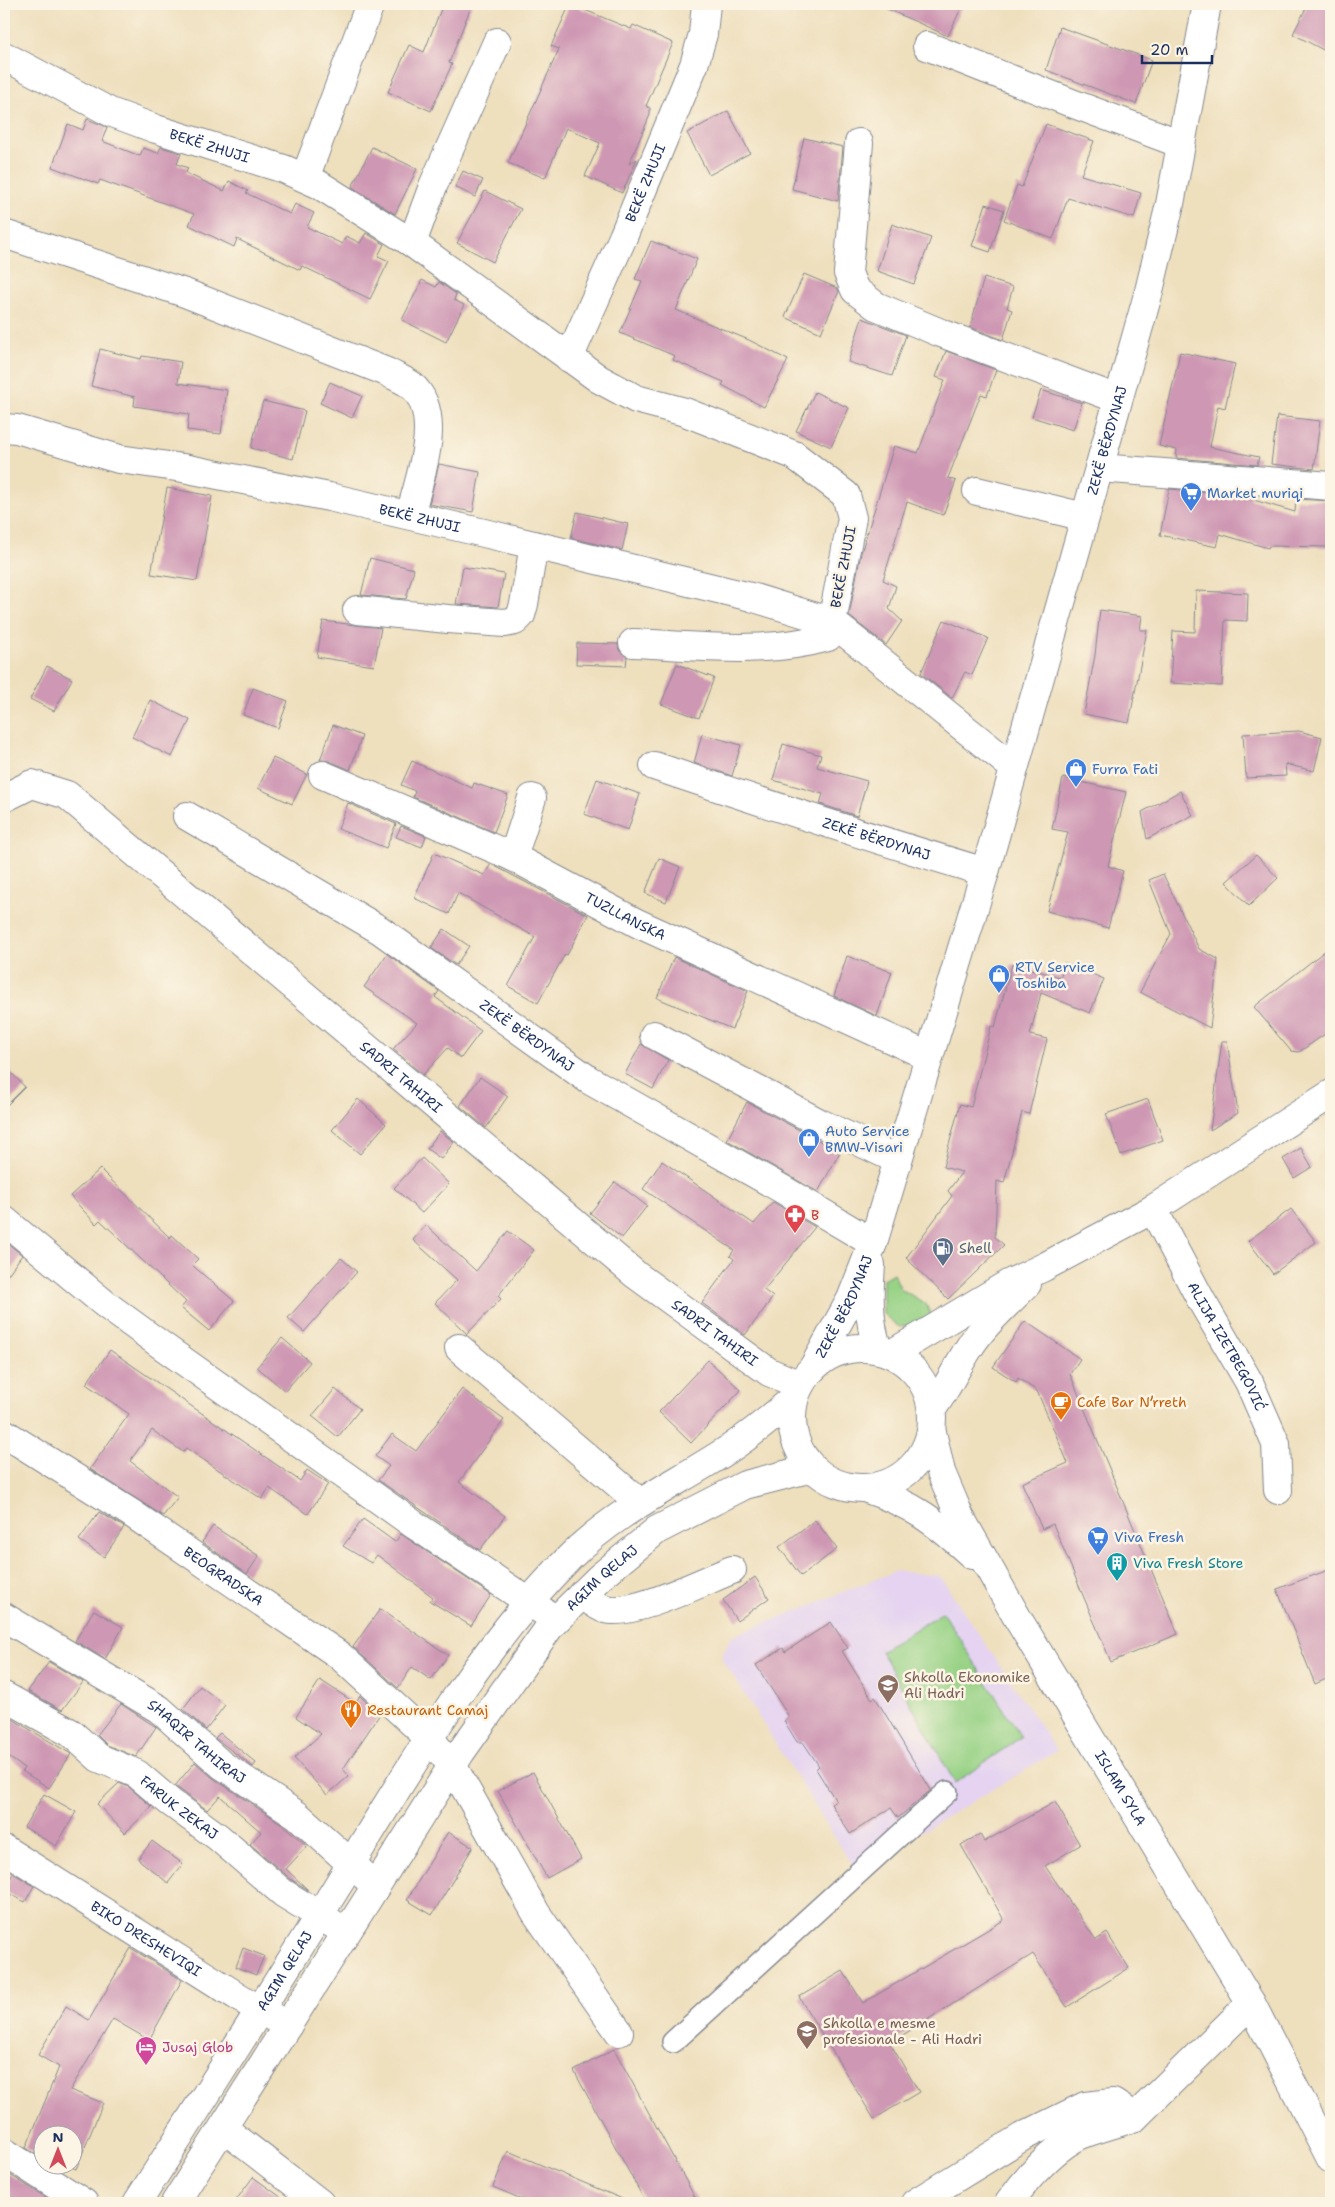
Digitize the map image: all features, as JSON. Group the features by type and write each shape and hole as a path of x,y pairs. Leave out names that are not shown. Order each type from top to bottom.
{"street":[{"path":"306,178 370,4"},
{"name":"BEKË ZHUJI","path":"569,358 623,237 694,65 703,34 706,4"},
{"name":"ZEKË BËRDYNAJ","path":"932,1420 924,1454 909,1471 890,1483 867,1489 847,1487 828,1480 812,1468 802,1455 795,1441 792,1425 802,1384 851,1299 873,1243 985,872 1099,468 1170,204 1207,4"},
{"path":"412,243 433,186 497,42"},
{"path":"927,46 1181,144"},
{"name":"BEKË ZHUJI","path":"4,56 110,112 156,129 284,169 306,178 361,209 412,243 599,379 636,399 685,412 794,455 824,475 846,495 852,518 832,622"},
{"path":"860,143 848,273 855,290 876,306 941,333 1118,399"},
{"path":"4,234 184,293 387,372 411,385 421,398 428,414 427,446 410,515"},
{"name":"BEKË ZHUJI","path":"4,428 17,429 119,459 183,468 410,515 751,597 832,622 1014,768"},
{"path":"1099,468 1331,486"},
{"path":"977,492 1085,517"},
{"path":"358,610 476,621 505,623 515,621 521,615 524,604 534,546"},
{"path":"633,643 762,648 810,642 828,637 832,622"},
{"name":"ZEKË BËRDYNAJ","path":"654,766 801,813 858,835 985,872"},
{"name":"TUZLLANSKA","path":"323,775 513,857 637,923 928,1056"},
{"name":"SADRI TAHIRI","path":"4,798 32,784 67,795 636,1275 769,1372 802,1384"},
{"path":"513,857 532,798"},
{"name":"ZEKË BËRDYNAJ","path":"187,816 380,930 589,1080 782,1189 873,1243"},
{"path":"654,1034 820,1122 898,1160"},
{"path":"884,1351 1153,1209 1331,1094"},
{"name":"ALIJA IZETBEGOVIĆ","path":"1153,1209 1201,1300 1249,1382 1276,1444 1278,1490"},
{"path":"4,1220 121,1316 416,1526 556,1620"},
{"name":"ZEKË BËRDYNAJ","path":"873,1243 870,1288 872,1333 884,1351"},
{"path":"932,1420 969,1348 995,1316 1044,1267"},
{"path":"459,1348 639,1502"},
{"name":"ZEKË BËRDYNAJ","path":"802,1384 829,1356 849,1349 884,1351"},
{"path":"884,1351 911,1367 925,1386 932,1420"},
{"name":"AGIM QELAJ","path":"137,2203 261,2011 429,1738 491,1648 527,1602 573,1554 639,1502 732,1447 768,1421 802,1384"},
{"name":"ISLAM SYLA","path":"932,1420 941,1472 960,1517 1251,2003 1331,2159"},
{"name":"BEOGRADSKA","path":"4,1433 131,1513 339,1655 429,1738"},
{"name":"AGIM QELAJ","path":"175,2203 452,1765 556,1620 582,1594 657,1530 744,1485 812,1468"},
{"name":"ISLAM SYLA","path":"867,1489 895,1498 936,1522 992,1573"},
{"path":"582,1594 603,1609 621,1610 678,1593 732,1570"},
{"name":"SHAQIR TAHIRAJ","path":"4,1618 159,1709 222,1765 297,1816 376,1886"},
{"name":"FARUK ZEKAJ","path":"4,1696 71,1733 99,1758 138,1774 170,1802 218,1837 283,1893 346,1932"},
{"path":"429,1738 452,1765 536,1913 619,2032"},
{"path":"673,2042 947,1792"},
{"name":"BIKO DRESHEVIQI","path":"4,1849 261,2011 288,2025"},
{"path":"1010,2203 1019,2189 1044,2162 1081,2135 1135,2117 1251,2003"},
{"path":"915,2203 1022,2138 1085,2106 1113,2104 1135,2117"},
{"path":"223,2128 320,2203"},
{"path":"4,2152 84,2203"}],"shaded area":[{"name":"Shkolla Ekonomike Ali Hadri","path":"896,1571 940,1576 1057,1751 856,1871 721,1657 732,1636"}],"green space":[{"path":"893,1273 901,1289 926,1304 931,1316 926,1322 899,1327 883,1314 883,1279"},
{"path":"943,1612 1021,1737 955,1783 881,1651"}],"building":[{"path":"443,4 472,4 449,63 452,64 431,111 388,92 409,45 424,52"},
{"path":"570,4 631,29 633,25 673,43 646,106 650,108 650,115 629,164 637,159 622,193 585,176 600,143 566,128 545,178 508,163 559,49 551,46"},
{"path":"876,4 963,4 948,36"},
{"path":"1308,4 1331,4 1331,54 1293,34"},
{"path":"1060,27 1152,60 1136,104 1046,70"},
{"path":"728,111 750,153 709,175 687,133"},
{"path":"87,119 107,127 102,141 140,156 143,148 158,153 161,147 181,153 177,164 188,168 186,173 224,191 229,181 248,191 246,193 290,214 295,204 314,213 307,227 342,244 346,236 360,243 366,233 384,244 378,256 389,261 370,299 302,266 300,270 237,239 234,247 189,225 194,214 100,180 98,184 52,167 68,124 83,130"},
{"path":"1046,124 1094,141 1081,175 1141,193 1134,218 1068,198 1053,239 1004,220 1017,185 1022,187"},
{"path":"804,138 843,147 838,201 792,189"},
{"path":"372,147 417,169 395,214 352,187"},
{"path":"463,171 483,180 475,197 455,187"},
{"path":"485,191 521,209 493,262 457,243"},
{"path":"986,204 1004,210 990,252 972,246"},
{"path":"892,224 931,238 914,284 877,271"},
{"path":"651,241 697,259 676,310 749,340 788,360 764,407 722,385 724,382 673,360 675,356 620,333 642,281 635,279"},
{"path":"804,274 837,288 839,291 821,333 785,317"},
{"path":"984,278 1013,287 1007,308 1012,310 1003,340 970,327"},
{"path":"422,280 436,287 439,282 456,294 454,300 464,305 446,342 402,320"},
{"path":"862,318 906,335 892,376 848,362"},
{"path":"100,349 141,359 142,356 181,362 178,383 227,390 221,434 187,430 189,414 134,406 135,397 91,386"},
{"path":"946,351 996,370 987,396 981,394 948,478 956,481 943,515 907,502 883,580 896,586 889,609 902,621 886,645 849,616 861,553 894,446 918,453 945,380 936,377"},
{"path":"1180,352 1235,364 1225,408 1218,406 1210,447 1259,457 1257,465 1176,458 1177,450 1159,446"},
{"path":"330,382 362,396 352,418 320,403"},
{"path":"1041,390 1082,403 1073,430 1032,417"},
{"path":"815,392 849,408 831,447 796,431"},
{"path":"263,401 305,411 293,459 251,448"},
{"path":"1277,416 1320,421 1314,469 1271,464"},
{"path":"439,464 480,472 473,512 429,504"},
{"path":"167,488 212,496 197,581 151,574"},
{"path":"1169,489 1251,495 1250,499 1295,512 1296,499 1331,501 1331,547 1269,546 1268,548 1220,534 1217,547 1160,535"},
{"path":"577,512 628,524 622,550 571,538"},
{"path":"370,558 414,569 406,599 361,595"},
{"path":"463,567 504,574 498,607 456,604"},
{"path":"1196,591 1248,593 1247,621 1225,620 1222,686 1170,683 1173,631 1195,632"},
{"path":"1100,610 1142,616 1140,630 1147,630 1129,723 1084,714 1095,655"},
{"path":"944,620 988,638 972,675 965,672 952,698 921,673"},
{"path":"323,621 381,628 374,666 317,657"},
{"path":"577,643 618,644 619,650 627,657 626,666 576,664"},
{"path":"677,664 714,678 699,718 661,704"},
{"path":"47,666 72,679 54,711 30,699"},
{"path":"253,688 288,701 278,728 243,715"},
{"path":"150,700 190,720 172,757 132,737"},
{"path":"333,725 362,736 350,770 329,761 320,760"},
{"path":"1299,731 1322,737 1314,771 1285,764 1286,776 1246,778 1243,734"},
{"path":"702,734 741,745 732,776 694,763"},
{"path":"783,744 821,755 817,767 867,781 857,816 820,804 823,794 773,780"},
{"path":"273,758 307,774 292,804 258,788"},
{"path":"412,761 472,788 474,783 508,795 494,832 413,797 415,791 401,785"},
{"path":"1063,778 1126,792 1108,866 1123,871 1108,928 1047,911 1068,832 1052,829"},
{"path":"597,779 640,794 628,830 584,814"},
{"path":"1180,791 1193,815 1147,839 1142,812"},
{"path":"348,803 396,824 386,848 338,829"},
{"path":"401,826 426,836 422,847 396,837"},
{"path":"434,853 484,875 491,864 588,915 567,955 565,954 538,1003 508,986 535,937 458,893 449,914 414,898"},
{"path":"1256,855 1278,878 1249,906 1226,882"},
{"path":"659,858 680,867 666,902 645,893"},
{"path":"1163,874 1199,949 1218,959 1210,1028 1140,992 1171,934 1149,880"},
{"path":"444,929 469,946 456,965 431,948"},
{"path":"1331,946 1331,1030 1299,1052 1291,1051 1254,1007"},
{"path":"387,954 439,991 435,997 481,1031 461,1058 448,1048 423,1075 393,1049 417,1023 364,987"},
{"path":"847,956 892,972 877,1016 834,996"},
{"path":"674,957 748,991 732,1029 657,998"},
{"path":"1066,963 1104,979 1090,1013 1041,993 1030,1035 1047,1039 1029,1114 1022,1112 1004,1183 997,1181 995,1237 1004,1245 948,1299 906,1258 952,1196 948,1191 962,1172 943,1167 960,1104 971,1107 991,1026 995,1027 1012,964 1060,977"},
{"path":"1222,1041 1227,1041 1238,1113 1210,1130"},
{"path":"641,1044 668,1060 653,1089 625,1074"},
{"path":"4,1065 25,1087 4,1108"},
{"path":"480,1077 508,1096 486,1128 460,1106"},
{"path":"358,1099 386,1124 360,1154 332,1130"},
{"path":"1148,1099 1163,1140 1121,1155 1106,1114"},
{"path":"747,1102 840,1152 818,1192 727,1140"},
{"path":"440,1131 454,1142 441,1159 427,1149"},
{"path":"1301,1148 1312,1167 1294,1178 1283,1159"},
{"path":"422,1158 449,1184 422,1213 394,1188"},
{"path":"662,1161 754,1224 773,1202 815,1227 764,1290 773,1297 745,1335 702,1303 734,1259 730,1256 734,1250 643,1189"},
{"path":"100,1169 170,1238 172,1235 198,1259 192,1265 234,1301 209,1331 181,1308 186,1302 100,1220 96,1224 70,1196"},
{"path":"615,1182 647,1206 622,1238 590,1213"},
{"path":"1291,1209 1316,1242 1273,1274 1248,1241"},
{"path":"426,1225 476,1271 508,1231 534,1250 498,1296 501,1299 467,1334 435,1303 457,1280 413,1240"},
{"path":"4,1240 22,1255 4,1280"},
{"path":"341,1258 357,1272 304,1332 288,1318"},
{"name":"Viva Fresh Store","path":"1025,1321 1080,1359 1070,1374 1178,1634 1111,1662 1053,1524 1042,1529 1022,1483 1068,1463 1037,1391 1018,1378 1016,1382 993,1367"},
{"path":"282,1338 310,1362 285,1391 257,1367"},
{"path":"110,1350 300,1481 307,1470 328,1484 308,1514 269,1488 262,1499 186,1448 183,1452 152,1430 130,1461 178,1497 163,1516 90,1469 129,1414 86,1384"},
{"path":"708,1360 741,1390 691,1443 659,1412"},
{"path":"335,1389 360,1409 338,1437 312,1416"},
{"path":"462,1389 504,1420 459,1482 505,1516 480,1550 378,1480 389,1466 375,1456 392,1434 416,1451"},
{"path":"99,1512 124,1527 104,1557 79,1540"},
{"path":"363,1519 395,1542 401,1534 491,1595 471,1626 430,1601 433,1597 377,1555 371,1563 343,1546"},
{"path":"815,1520 837,1549 801,1576 779,1547"},
{"path":"213,1526 259,1556 247,1574 202,1542"},
{"path":"1331,1569 1331,1677 1315,1684 1277,1589"},
{"path":"755,1577 769,1598 737,1621 723,1600"},
{"path":"380,1609 448,1655 431,1680 412,1667 398,1688 353,1647"},
{"path":"94,1610 123,1627 105,1659 75,1641"},
{"name":"Shkolla Ekonomike Ali Hadri","path":"831,1622 848,1648 842,1651 872,1699 875,1697 931,1790 898,1818 891,1808 850,1834 831,1804 836,1801 816,1769 819,1766 803,1742 797,1742 784,1721 789,1717 756,1665 783,1648 785,1652"},
{"path":"49,1662 83,1682 62,1710 28,1691"},
{"path":"320,1680 355,1703 360,1696 380,1714 343,1769 349,1776 327,1795 294,1758 321,1734 296,1717"},
{"path":"200,1686 225,1705 206,1730 183,1709"},
{"path":"121,1704 156,1727 136,1757 107,1745 97,1735"},
{"path":"4,1714 71,1754 49,1788 22,1771 24,1768 4,1754"},
{"path":"220,1733 256,1763 253,1767 215,1738"},
{"path":"195,1762 213,1778 282,1824 307,1846 286,1869 308,1890 292,1880 250,1844 261,1832 220,1796 207,1810 175,1786"},
{"path":"533,1772 581,1859 547,1878 498,1791"},
{"path":"119,1783 129,1787 152,1807 125,1833 97,1804"},
{"path":"44,1794 76,1812 56,1846 24,1827"},
{"path":"1055,1802 1080,1845 1045,1866 1096,1940 1107,1933 1129,1968 1067,2007 1033,1954 890,2043 919,2092 874,2119 799,1997 843,1971 863,2003 1004,1920 961,1845 980,1834 984,1842"},
{"path":"448,1832 473,1847 432,1915 407,1900"},
{"path":"152,1841 183,1864 168,1883 138,1859"},
{"path":"13,1873 34,1886 25,1902 4,1891"},
{"path":"131,1948 182,1980 149,2040 113,2019 70,2090 103,2103 82,2154 82,2124 36,2124 59,2067 38,2055 66,2006 89,2020"},
{"path":"243,1948 264,1956 256,1975 236,1967"},
{"path":"614,2049 698,2203 646,2203 574,2071"},
{"path":"32,2133 32,2152 26,2148"},
{"path":"508,2151 632,2203 531,2203 493,2187"},
{"path":"7,2173 55,2203 4,2203 4,2178"},
{"path":"253,2177 289,2203 234,2203"}],"place":[{"name":"Market muriqi","path":"1191,512"},
{"name":"Furra Fati","path":"1076,788"},
{"name":"RTV Service Toshiba","path":"999,994"},
{"name":"Auto Service BMW-Visari","path":"809,1158"},
{"name":"B","path":"795,1234"},
{"name":"Shell","path":"943,1267"},
{"name":"Cafe Bar N’rreth","path":"1061,1421"},
{"name":"Viva Fresh","path":"1098,1556"},
{"name":"Viva Fresh Store","path":"1117,1582"},
{"name":"Shkolla Ekonomike Ali Hadri","path":"888,1704"},
{"name":"Restaurant Camaj","path":"351,1729"},
{"name":"Shkolla e mesme profesionale - Ali Hadri","path":"807,2050"},
{"name":"Jusaj Glob","path":"146,2066"}]}
